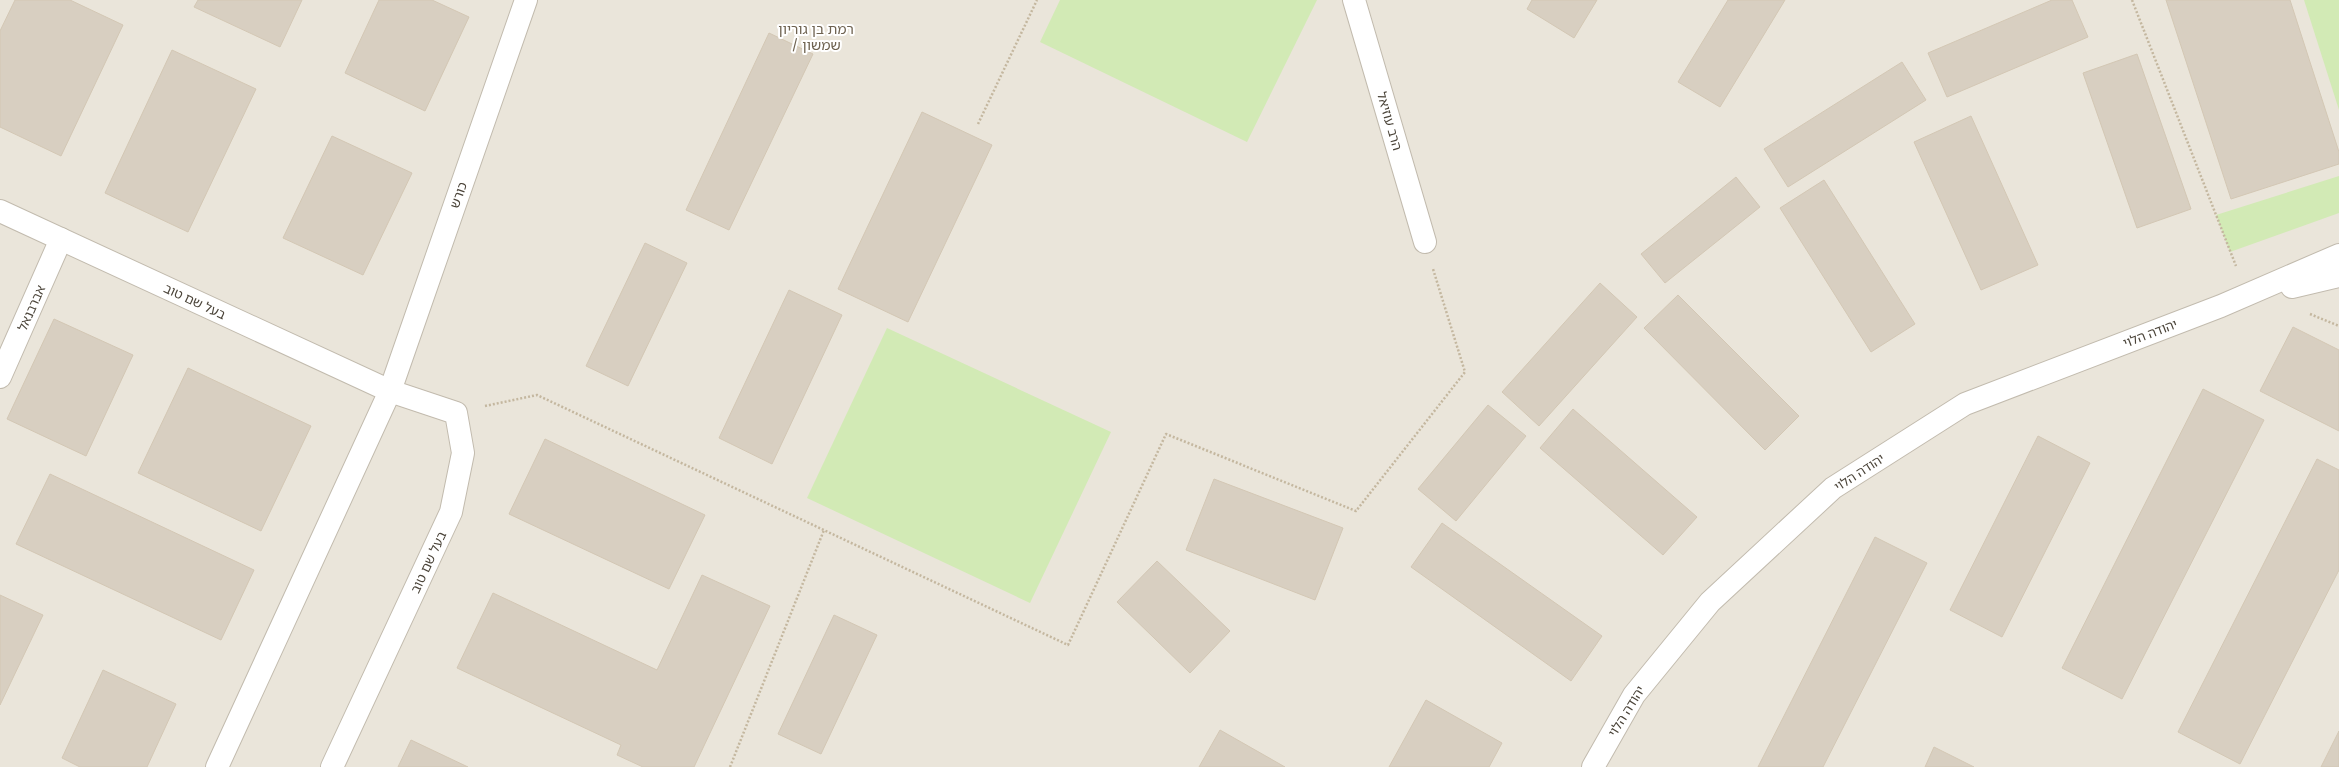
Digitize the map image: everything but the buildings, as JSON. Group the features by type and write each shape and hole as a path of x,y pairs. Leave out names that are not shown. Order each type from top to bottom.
{"street":[{"name":"כורש","path":"390,391 526,0"},
{"name":"הרב עוזיאל","path":"1354,0 1425,242"},
{"name":"בעל שם טוב","path":"0,211 390,391 456,413 463,453 451,512 332,767"},
{"name":"אברבנאל","path":"0,377 61,239"},
{"name":"יהודה הלוי","path":"1593,767 1634,695 1710,602 1834,488 1965,404 2222,306 2339,255"},
{"name":"יהודה הלוי","path":"2222,306 2339,276"},
{"path":"218,767 390,391"}],"path":[{"path":"978,124 1037,0"},
{"path":"2132,0 2236,267"},
{"path":"456,413 537,395 1068,645 1166,434 1356,511 1465,372 1425,242"},
{"path":"2302,311 2339,326"},
{"path":"730,767 824,530"}],"shaded area":[{"path":"0,0 2339,0 2339,767 0,767"}],"green space":[{"path":"1060,0 1317,0 1247,142 1040,42"},
{"path":"2304,0 2339,0 2339,110"},
{"path":"2339,176 2339,213 2230,252 2216,215"},
{"path":"887,328 1111,432 1030,603 807,498"}],"district":[{"name":"רמת בן גוריון / שמשון","path":"816,38"}]}
